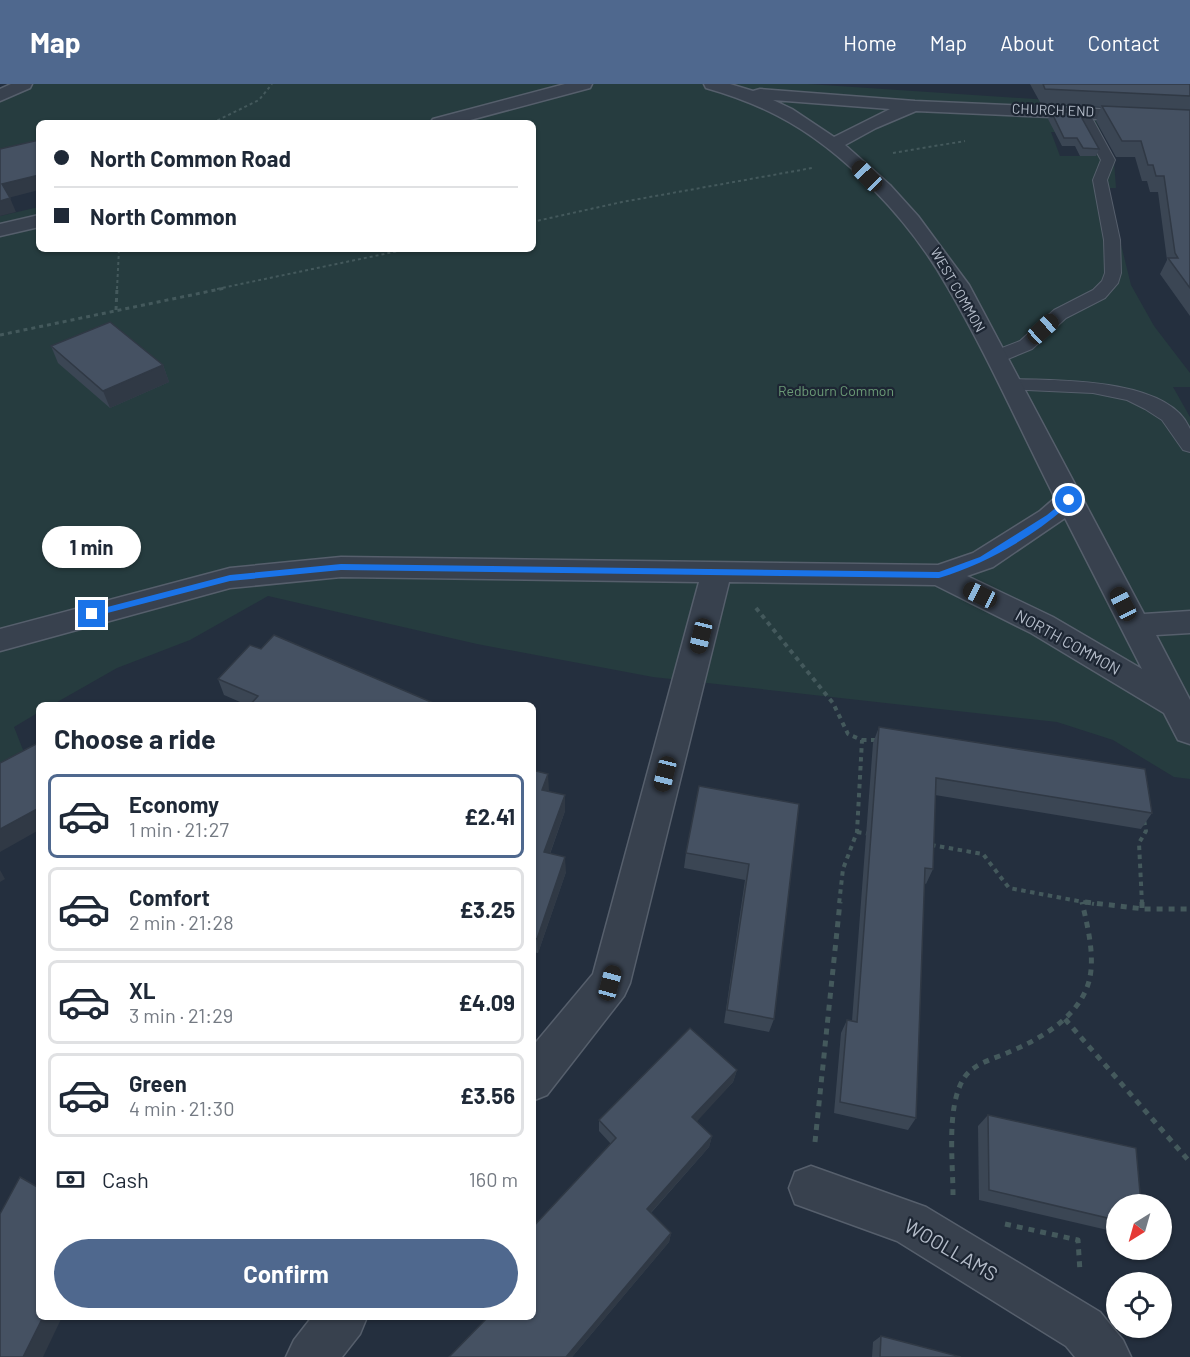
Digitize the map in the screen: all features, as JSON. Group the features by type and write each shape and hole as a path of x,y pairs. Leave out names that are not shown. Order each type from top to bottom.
{"street":[{"path":"2,93 24,84"},
{"path":"450,120 584,84"},
{"name":"WEST COMMON","path":"712,84 750,94 790,114 834,144 852,160 933,247 958,285 1173,703 1190,731"},
{"name":"CHURCH END","path":"750,94 915,106 1086,111 1190,118"},
{"name":"CHURCH END","path":"834,144 870,124 915,106"},
{"path":"0,230 36,222"},
{"path":"939,575 983,560 1050,517 1069,500"},
{"name":"NORTH COMMON","path":"0,640 230,578 341,567 939,575 1042,625 1173,703"},
{"path":"536,1075 610,983 714,589 714,571"},
{"path":"1134,626 1190,622"},
{"name":"WOOLLAMS","path":"810,1188 910,1223 1094,1343"},
{"path":"311,1357 341,1320"}],"lane":[{"path":"996,357 1026,345 1060,314 1099,294 1110,283 1113,273 1112,240 1100,180 1108,160 1085,118 1086,111"},
{"path":"1009,385 1102,389 1127,394 1147,401 1170,417 1190,446"}],"path":[{"path":"218,120 260,100 272,84"},
{"path":"536,221 622,202 852,160"},
{"path":"116,310 119,252"},
{"path":"0,335 394,252"},
{"path":"752,603 833,703 848,734 862,740 882,741"},
{"path":"810,1188 843,869 857,832 862,740"},
{"path":"1142,909 1139,843 1146,831 1143,811"},
{"path":"857,832 880,836"},
{"path":"926,844 983,854 1009,888 1082,902 1142,909 1190,909"},
{"path":"951,1248 956,1093 965,1075 987,1062 1028,1045 1065,1018 1079,1003 1090,979 1090,945 1082,902"},
{"path":"1065,1018 1189,1161"}],"green space":[{"name":"Redbourn Common","path":"8,84 808,84 1095,103 1096,121 1114,161 1116,188 1107,188 1131,285 1154,326 1190,373 1190,387 1173,387 1190,417 1190,779 1174,777 1113,740 1057,722 653,677 477,644 268,596 190,640 117,668 57,702 36,702 36,714 14,727 25,755 0,764 0,216 36,208 36,252 536,252 536,120 36,120 36,155 0,163 0,88","holes":["1051,132 1083,133 1096,156 1060,156"]}],"building":[{"path":"1043,84 1190,84 1190,96 1045,89"},
{"path":"1102,106 1190,110 1190,288 1168,258 1178,258 1175,253 1164,176 1156,176 1153,165 1148,165 1141,141 1122,141"},
{"path":"1051,111 1079,113 1099,149 1083,148 1077,138 1064,138"},
{"path":"36,141 36,176 2,184 10,198 0,201 0,149"},
{"path":"110,322 163,365 103,391 51,346"},
{"path":"274,635 431,702 253,702 258,696 218,679 250,645 261,649"},
{"path":"879,727 1145,769 1152,813 936,778 933,869 925,868 916,1118 840,1102 847,1020 857,1022"},
{"path":"36,744 36,810 0,829 0,763"},
{"path":"536,771 548,774 542,790 565,795 544,852 565,857 537,939"},
{"path":"699,786 799,804 774,1019 727,1010 749,864 686,853"},
{"path":"690,1028 737,1070 692,1117 712,1136 647,1209 671,1233 566,1357 449,1357 485,1320 536,1320 536,1224 616,1138 599,1120"},
{"path":"988,1115 1136,1148 1140,1194 1106,1194 1106,1218 989,1190"},
{"path":"20,1177 36,1186 36,1320 42,1320 23,1357 0,1357 0,1214"},
{"path":"881,1336 961,1357 880,1357"}],"route":[{"path":"92,614 230,578 341,567 939,575 983,560 1050,517 1069,500"}]}
